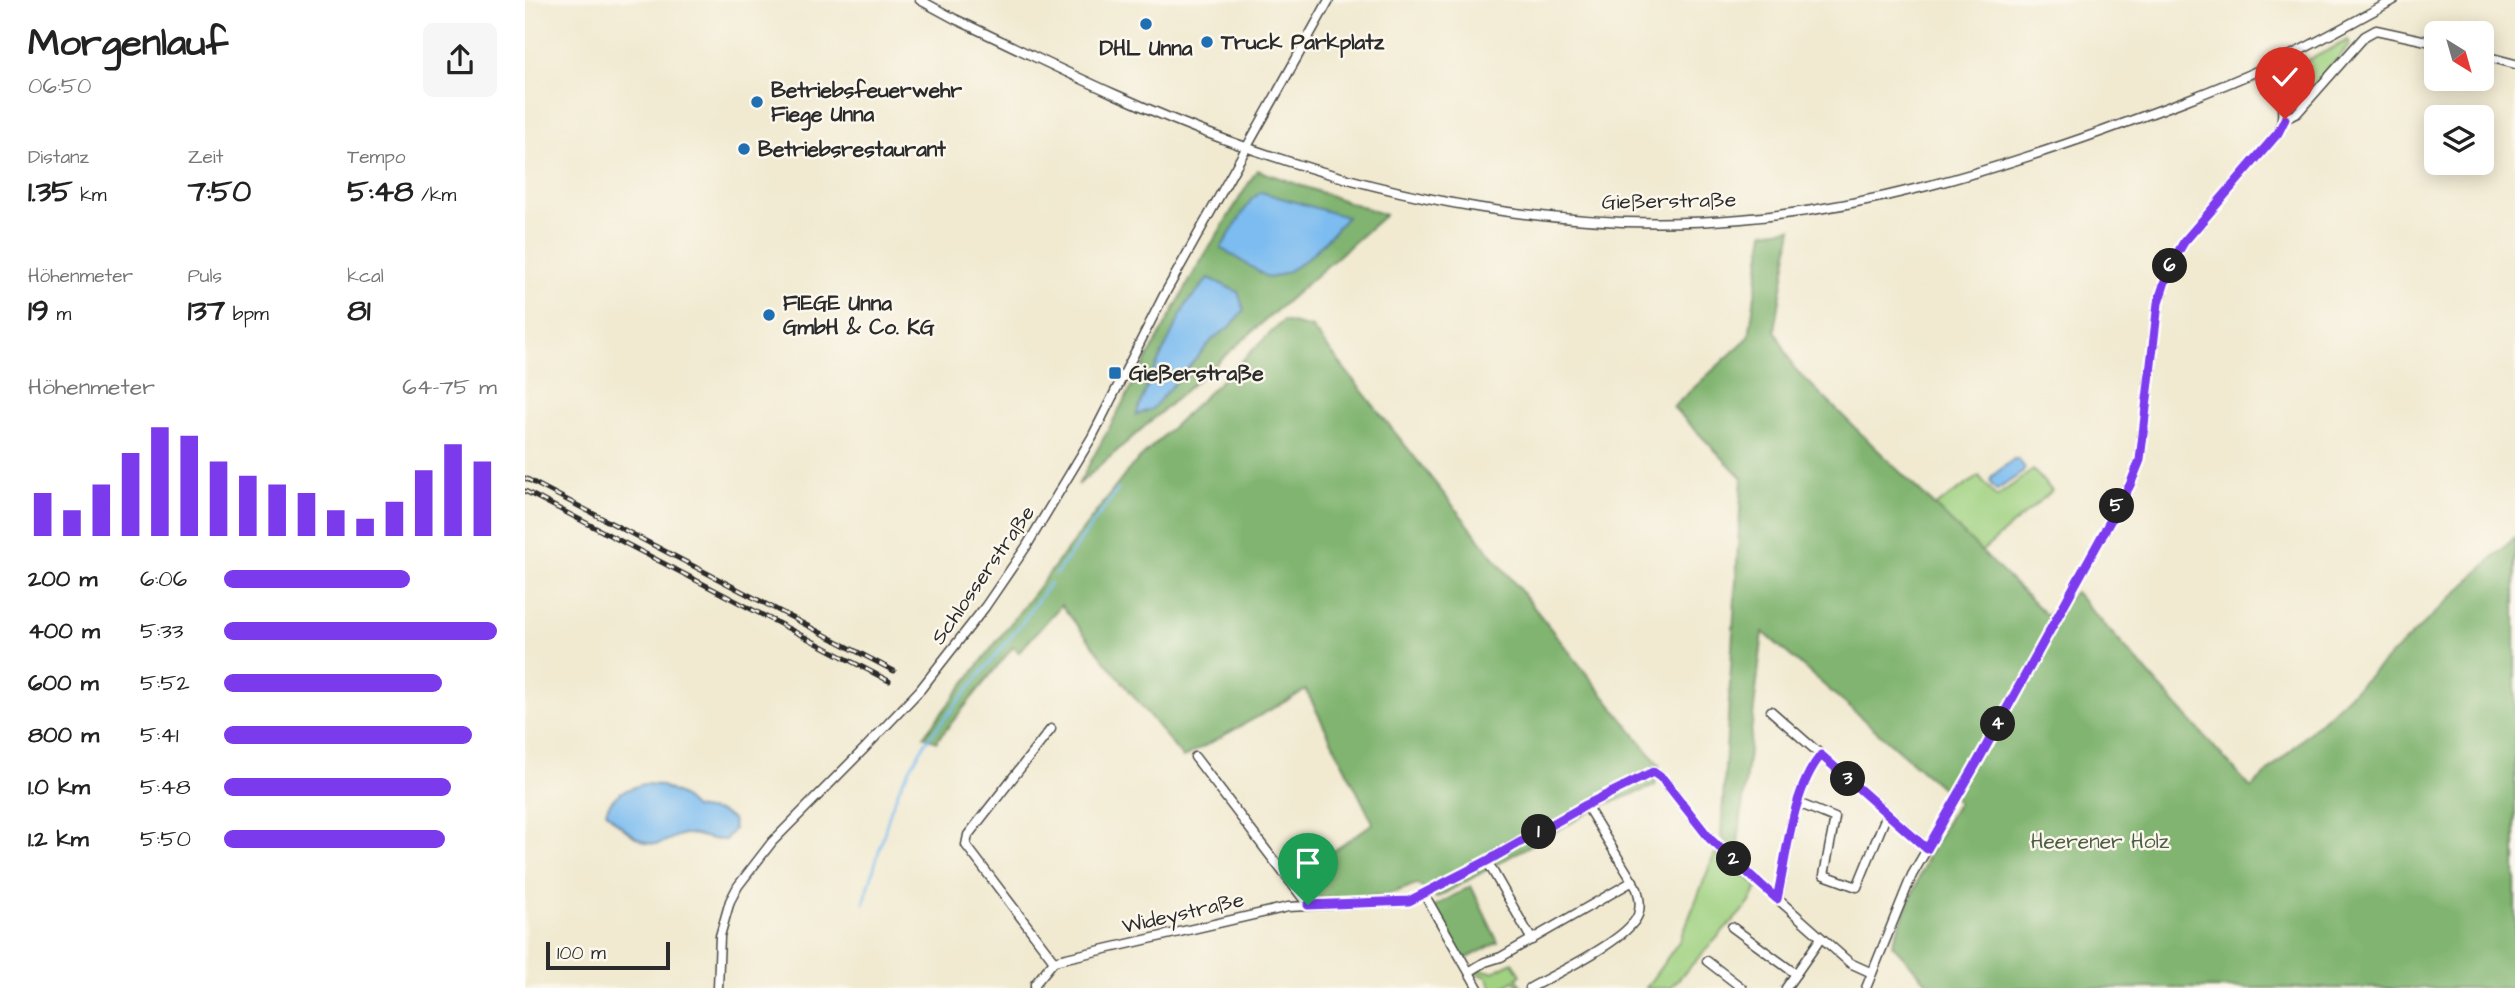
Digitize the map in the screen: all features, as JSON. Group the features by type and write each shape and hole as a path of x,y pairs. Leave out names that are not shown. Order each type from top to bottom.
{"street":[{"name":"Gießerstraße","path":"920,0 1109,92 1246,147 1429,199 1588,220 1640,222 1740,219 1856,203 1995,168 2143,116 2267,66 2394,0"},
{"name":"Schlosserstraße","path":"718,988 720,936 730,901 743,878 765,849 920,690 1007,576 1048,513 1087,445 1169,286 1329,0"},
{"path":"1866,988 1912,875 2130,485 2140,460 2158,303 2170,266 2184,242 2278,133 2285,119 2297,113 2365,36 2376,30 2424,40"},
{"path":"2494,58 2515,64"},
{"path":"2267,66 2285,119"},
{"path":"1771,711 1927,849"},
{"path":"1035,988 1035,984 1054,961 966,845 968,835 1051,729"},
{"path":"1777,899 1805,777 1821,755"},
{"path":"1195,757 1308,905"},
{"name":"Wideystraße","path":"1054,961 1288,907 1409,901 1586,805 1653,772 1663,779 1710,839 1850,963 1872,973"},
{"path":"1798,803 1835,818 1824,875 1857,887 1887,814"},
{"path":"1530,988 1615,940 1637,917 1640,899 1633,881 1586,805"},
{"path":"1487,861 1532,940"},
{"path":"1469,972 1532,940 1633,881"},
{"path":"1424,894 1478,988"},
{"path":"1732,927 1796,974"},
{"path":"1786,988 1821,938"},
{"path":"1707,961 1742,988"}],"green space":[{"path":"2348,40 2350,44 2295,109 2288,110 2279,75"},
{"path":"1257,170 1385,215 1078,485 1196,269"},
{"name":"Heerener Holz","path":"1792,228 1775,330 1794,368 2047,616 2075,592 2251,788 2515,537 2515,988 1932,988 1892,944 1930,851 1958,802 1763,632 1737,852 1721,837 1742,478 1673,407 1749,337 1764,232"},
{"path":"1283,321 1312,328 1659,765 1655,786 1601,806 1436,898 1417,884 1387,895 1310,898 1311,867 1373,823 1306,690 1183,758 1061,605 1019,652 1013,647 936,742 924,736 1131,467"},
{"path":"2033,470 2052,491 1981,552 1934,507 1979,476 1996,497"},
{"path":"1715,853 1758,886 1749,904 1670,988 1646,988 1680,940"},
{"path":"1471,886 1498,942 1462,961 1432,908"},
{"path":"1513,962 1521,975 1517,978 1521,986 1519,987 1514,981 1502,988 1492,988 1487,977 1472,972 1476,969 1493,972"}],"water":[{"path":"1261,192 1347,217 1302,262 1281,275 1269,278 1221,248 1251,200"},
{"path":"1209,278 1238,292 1244,310 1231,326 1213,339 1152,409 1136,415 1153,372 1187,303"},
{"path":"2014,459 2018,459 2025,468 2023,472 1997,490 1990,481 1992,476"},
{"path":"644,784 660,785 680,795 694,808 720,812 732,819 734,829 725,840 687,834 659,844 642,840 621,826 606,811 617,796"}],"waterway":[{"path":"1056,574 1118,489"},
{"path":"864,903 891,809 901,784 925,743 1021,624 1050,583"}],"railway":[{"path":"525,478 894,671"},
{"path":"525,491 889,681"}],"place":[{"name":"DHL Unna","path":"1146,24"},
{"name":"Truck Parkplatz","path":"1207,42"},
{"name":"Betriebsfeuerwehr Fiege Unna","path":"757,102"},
{"name":"Betriebsrestaurant","path":"744,149"},
{"name":"FIEGE Unna GmbH & Co. KG","path":"769,315"},
{"name":"Gießerstraße","path":"1115,373"}],"route":[{"path":"1308,905 1409,901 1586,805 1653,772 1663,779 1710,839 1777,899 1801,789 1811,766 1821,755 1927,849 2130,485 2140,460 2158,303 2170,266 2184,242 2278,133 2285,119"}]}
